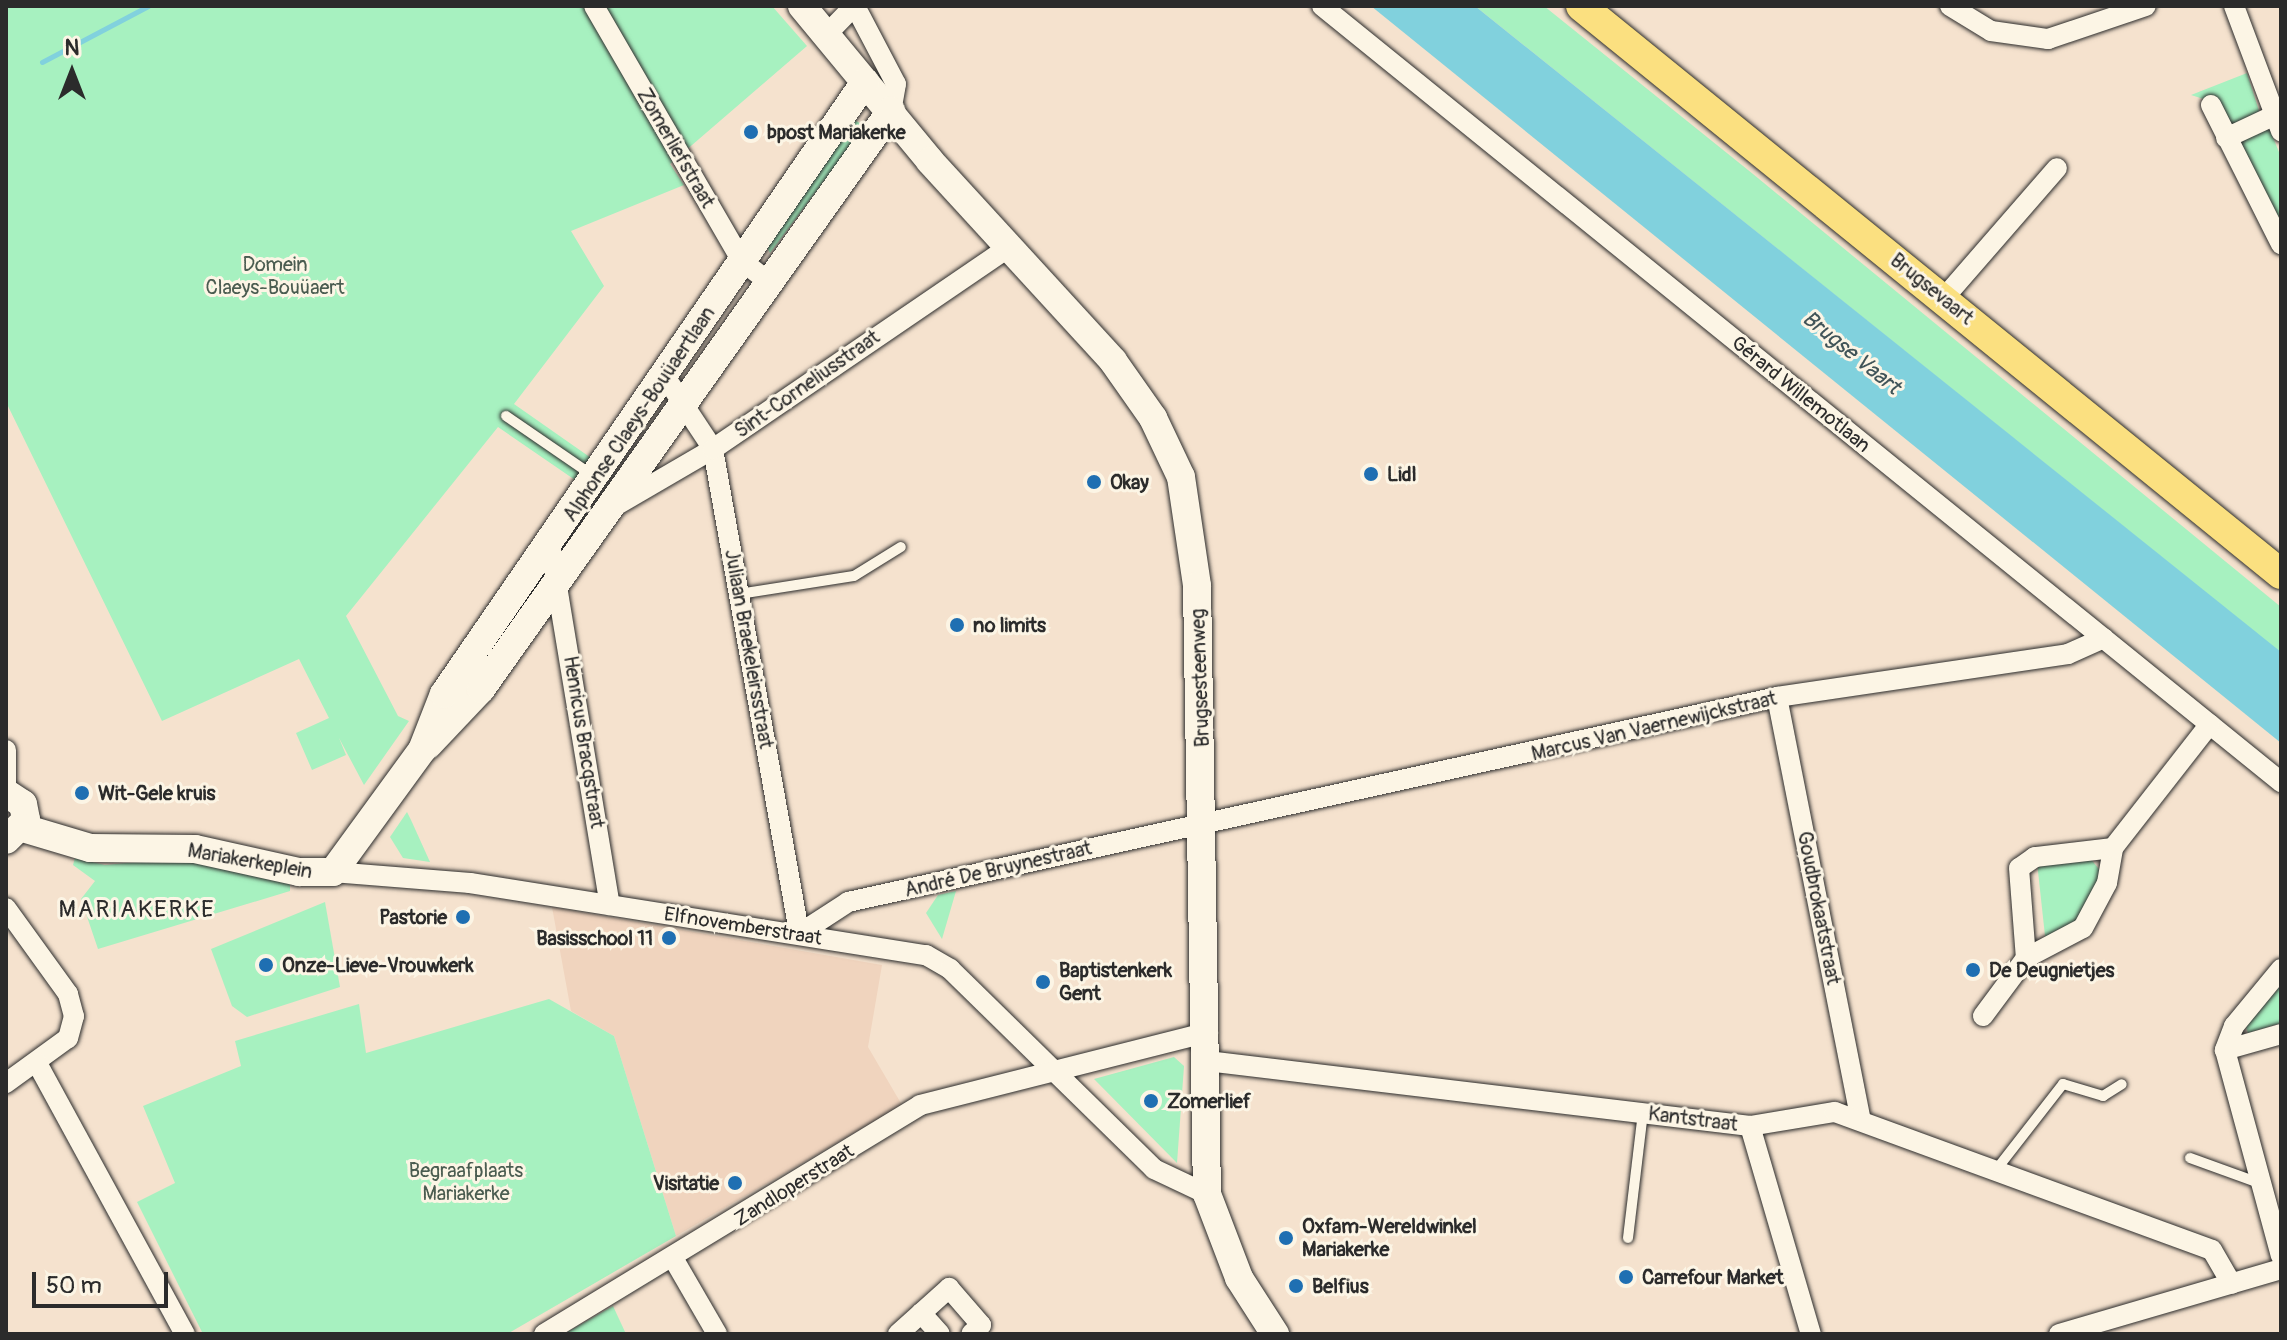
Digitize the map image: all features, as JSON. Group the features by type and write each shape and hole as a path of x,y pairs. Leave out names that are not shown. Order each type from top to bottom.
{"main road":[{"name":"Brugsevaart","path":"1581,6 2281,574"}],"street":[{"name":"Zomerliefstraat","path":"594,6 742,261 768,281"},
{"name":"Brugsesteenweg","path":"802,6 1009,247 1113,361 1153,418 1181,477 1195,538 1205,825 1207,1194 1239,1278 1275,1334"},
{"path":"827,34 855,6 896,84 891,111"},
{"name":"Gérard Willemotlaan","path":"1322,6 2281,782"},
{"path":"1950,6 1991,31 2048,39 2146,6"},
{"path":"2226,138 2278,123 2234,6"},
{"name":"Alphonse Claeys-Bouüaertlaan","path":"333,872 422,750 481,689 558,580 602,514 675,388 742,261 865,82"},
{"path":"2211,105 2281,244"},
{"name":"Alphonse Claeys-Bouüaertlaan","path":"422,750 444,694 597,479 768,281 891,111"},
{"path":"1944,298 2057,168"},
{"name":"Sint-Corneliusstraat","path":"602,514 713,449 1009,247"},
{"name":"Juliaan Braekeleirsstraat","path":"675,388 713,449 799,934"},
{"name":"Henricus Bracqstraat","path":"550,544 610,905"},
{"name":"Marcus Van Vaernewijckstraat","path":"1205,825 1777,697 2068,654 2104,638"},
{"name":"Goudbrokaatstraat","path":"1777,697 1861,1120"},
{"path":"1983,1016 2026,958 2083,928 2107,883 2113,848 2210,724"},
{"path":"6,750 6,785"},
{"path":"6,793 23,804 15,834"},
{"name":"André De Bruynestraat","path":"799,934 848,902 1205,825"},
{"name":"Mariakerkeplein","path":"15,834 90,848 195,849 299,872 384,871"},
{"path":"2026,958 2019,868 2035,857 2113,848"},
{"name":"Elfnovemberstraat","path":"384,871 926,955 1058,1074 1154,1169 1207,1194"},
{"path":"6,908 71,989 74,1016 68,1038 6,1083"},
{"path":"2281,969 2234,1026 2225,1050 2281,1256"},
{"name":"Zandloperstraat","path":"544,1334 920,1105 1058,1074 1208,1032"},
{"path":"2225,1050 2281,1034"},
{"name":"Kantstraat","path":"1207,1061 1750,1126 1810,1111 1861,1120 2212,1250 2232,1284"},
{"path":"37,1063 185,1334"},
{"path":"1750,1126 1811,1334"},
{"path":"673,1258 717,1334"},
{"path":"2059,1334 2281,1269"},
{"path":"898,1334 949,1288 981,1325 971,1334"},
{"path":"921,1313 940,1334"}],"lane":[{"path":"506,416 597,479"},
{"path":"739,594 854,576 901,547"},
{"path":"1996,1170 2063,1084 2103,1096 2122,1084"},
{"path":"1628,1238 1643,1113"},
{"path":"2190,1158 2261,1184"}],"shaded area":[{"path":"552,907 882,965 868,1047 902,1105 676,1236 614,1036 571,1011"}],"green space":[{"name":"Domein Claeys-Bouüaert","path":"6,6 772,6 807,46 670,164 684,185 571,231 604,286 514,404 594,460 578,482 498,427 346,616 398,716 409,721 364,785 339,738 346,755 312,770 296,733 329,718 299,659 162,721 6,402"},
{"path":"1475,6 1544,6 2281,607 2281,653"},
{"path":"2247,73 2261,117 2228,127 2216,103 2191,95"},
{"path":"851,118 865,126 770,253 765,244"},
{"path":"2261,128 2270,130 2281,157 2280,231 2234,141"},
{"path":"407,812 430,862 403,858 390,837"},
{"path":"2089,857 2103,874 2078,922 2046,945 2037,862"},
{"path":"75,858 105,865 168,859 245,870 290,882 290,891 98,949 81,899 95,881 73,865"},
{"path":"956,891 942,939 926,913 938,895"},
{"path":"325,902 340,987 247,1017 232,1006 211,949"},
{"path":"2281,985 2281,1023 2248,1033 2246,1027"},
{"name":"Begraafplaats Mariakerke","path":"549,999 614,1036 676,1236 507,1334 203,1334 137,1202 175,1183 143,1106 241,1066 235,1041 359,1004 366,1053"},
{"path":"1174,1057 1184,1066 1177,1163 1094,1079"},
{"path":"613,1306 626,1334 564,1334"}],"water":[{"name":"Brugse Vaart","path":"1371,6 1475,6 2281,652 2281,743"}],"waterway":[{"path":"42,62 148,6"}],"place":[{"name":"bpost Mariakerke","path":"751,132"},
{"name":"Lidl","path":"1371,474"},
{"name":"Okay","path":"1094,482"},
{"name":"no limits","path":"957,625"},
{"name":"Wit-Gele kruis","path":"82,793"},
{"name":"Pastorie","path":"463,917"},
{"name":"Basisschool 11","path":"669,938"},
{"name":"Onze-Lieve-Vrouwkerk","path":"266,965"},
{"name":"De Deugnietjes","path":"1973,970"},
{"name":"Baptistenkerk Gent","path":"1043,982"},
{"name":"Zomerlief","path":"1151,1101"},
{"name":"Visitatie","path":"735,1183"},
{"name":"Oxfam-Wereldwinkel Mariakerke","path":"1286,1238"},
{"name":"Carrefour Market","path":"1626,1277"},
{"name":"Belfius","path":"1296,1286"}],"district":[{"name":"MARIAKERKE","path":"137,910"}]}
